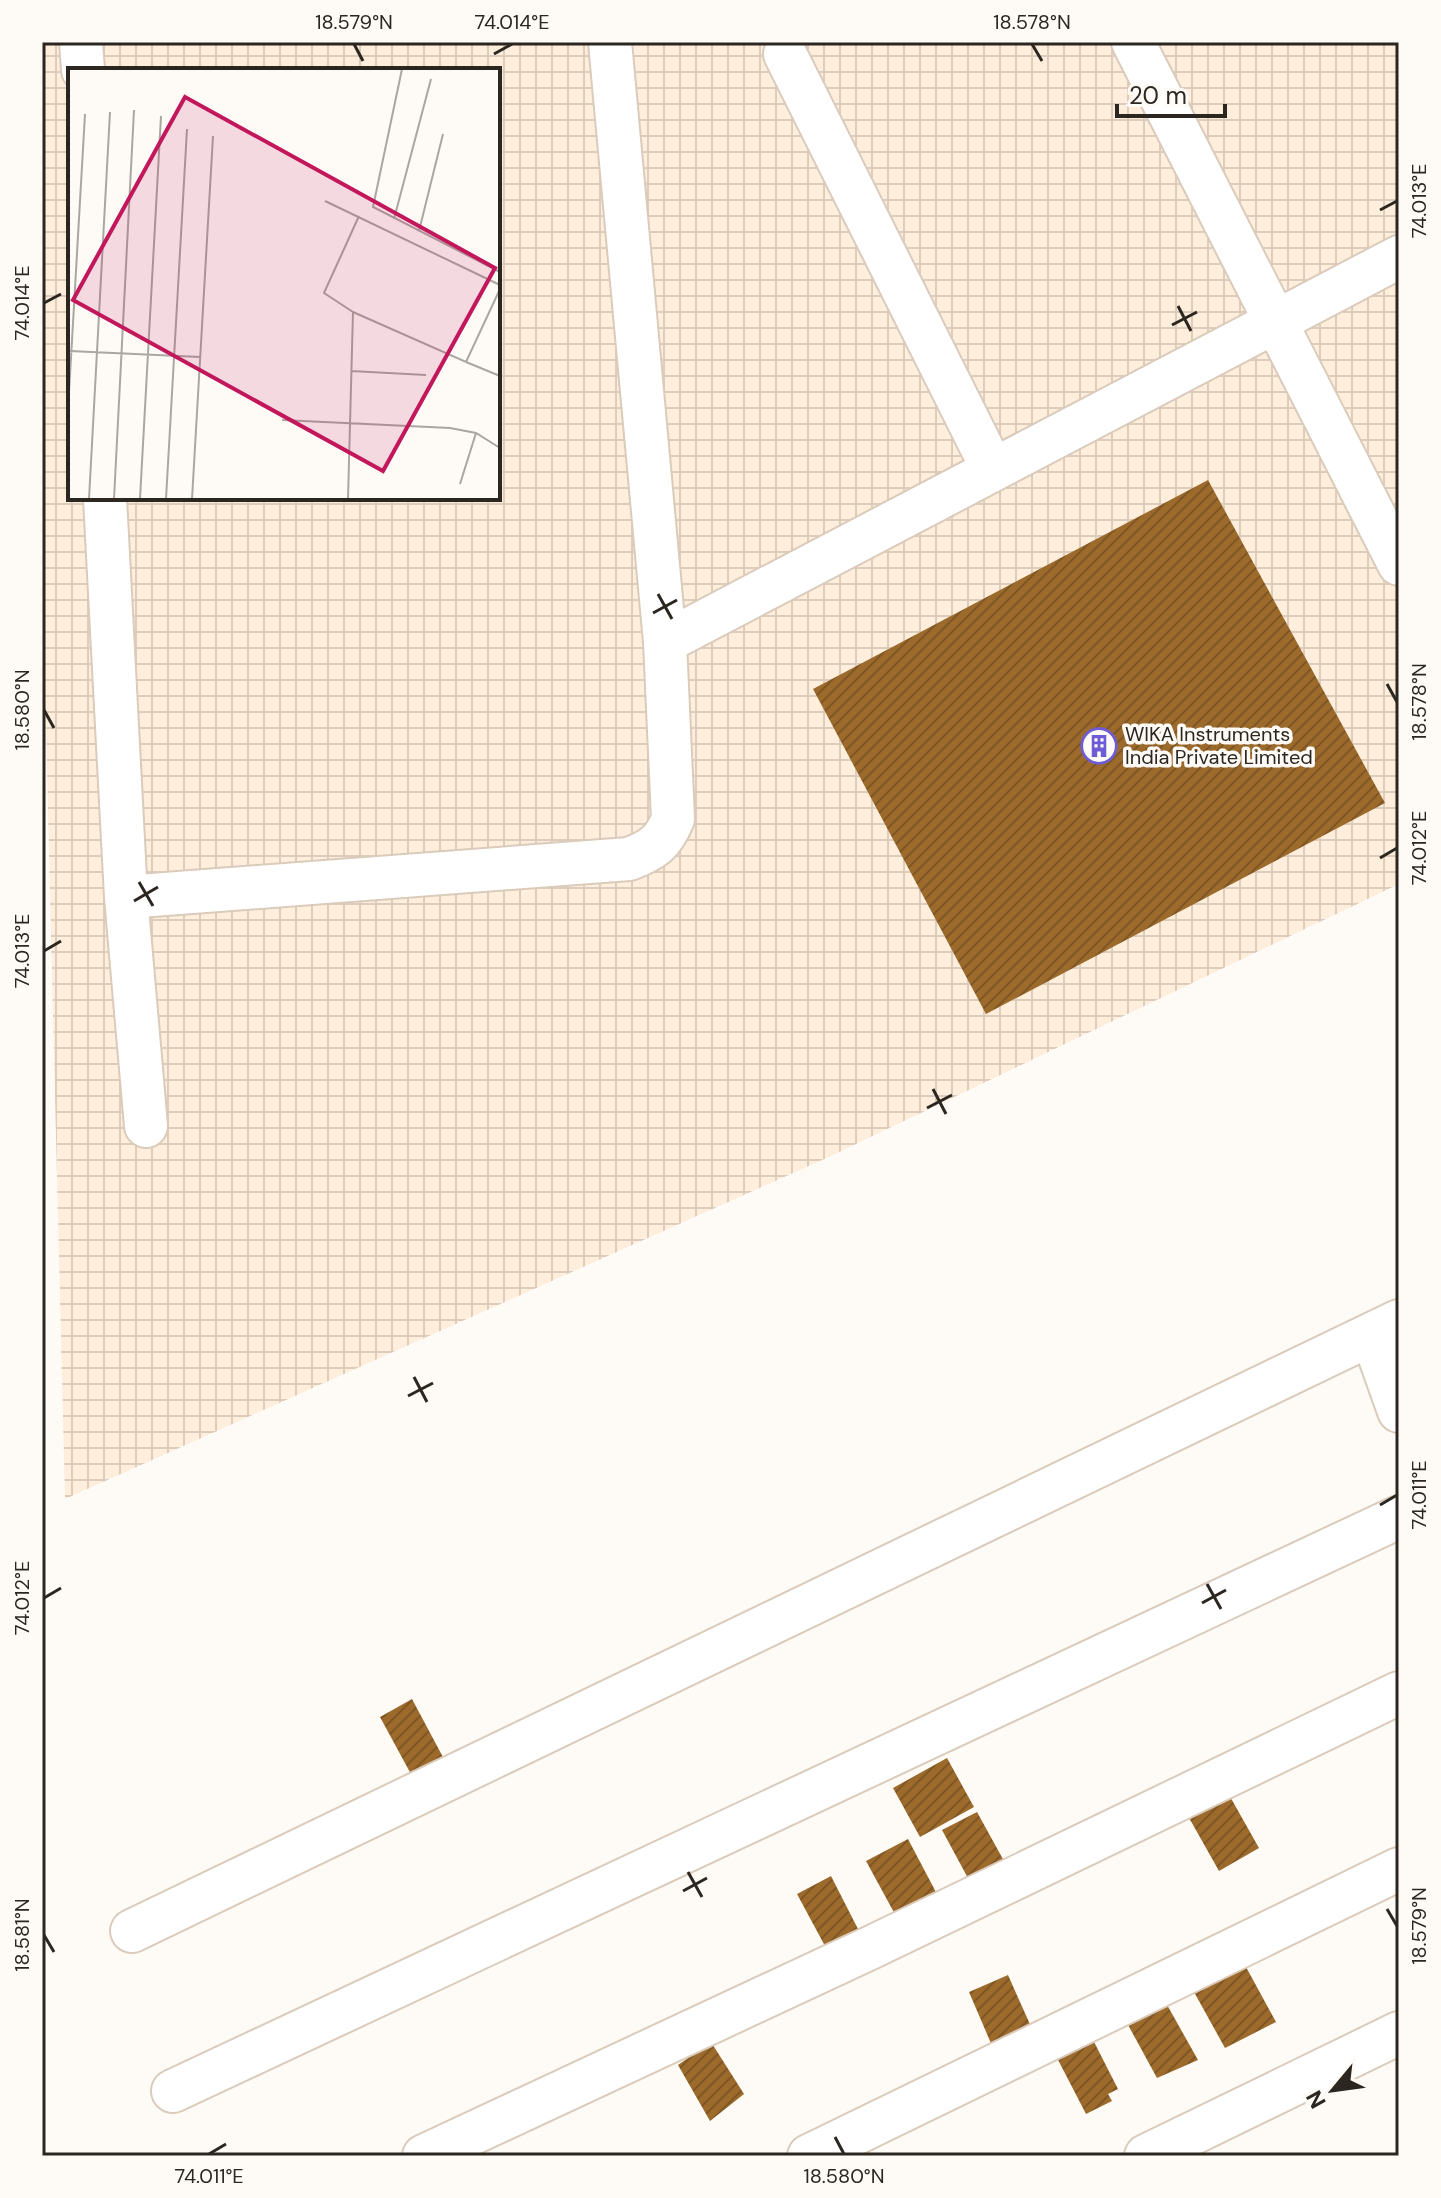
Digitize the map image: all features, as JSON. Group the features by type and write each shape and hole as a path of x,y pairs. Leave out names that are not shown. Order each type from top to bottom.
{"street":[{"path":"81,42 83,68"},
{"path":"126,897 629,859 650,851 664,840 673,819 665,642 610,42"},
{"path":"1133,42 1399,564"},
{"path":"785,54 993,470"},
{"path":"665,642 1399,257"},
{"path":"105,500 126,897 146,1126"},
{"path":"132,1931 1385,1328 1399,1411"},
{"path":"173,2091 1399,1517"},
{"path":"424,2156 870,1948 1399,1693"},
{"path":"809,2156 1399,1869"},
{"path":"1146,2156 1399,2033"}],"shaded area":[{"path":"42,42 1399,42 1399,884 831,1156 65,1499 42,570"}],"building":[{"name":"WIKA Instruments India Private Limited","path":"1208,480 1385,803 986,1014 813,689"},
{"path":"412,1699 444,1759 412,1776 380,1717"},
{"path":"947,1758 974,1807 920,1837 893,1788"},
{"path":"1228,1793 1259,1848 1219,1871 1188,1816"},
{"path":"977,1812 1004,1861 969,1880 942,1830"},
{"path":"908,1839 938,1896 897,1918 866,1861"},
{"path":"831,1876 858,1929 825,1946 797,1894"},
{"path":"1246,1967 1276,2022 1225,2048 1194,1992"},
{"path":"1008,1975 1033,2031 993,2048 969,1992"},
{"path":"1166,2003 1198,2060 1157,2078 1127,2023"},
{"path":"1091,2036 1118,2089 1108,2094 1112,2101 1086,2114 1055,2054"},
{"path":"711,2042 744,2094 710,2121 678,2065"}],"place":[{"name":"WIKA Instruments India Private Limited","path":"1099,746"}]}
